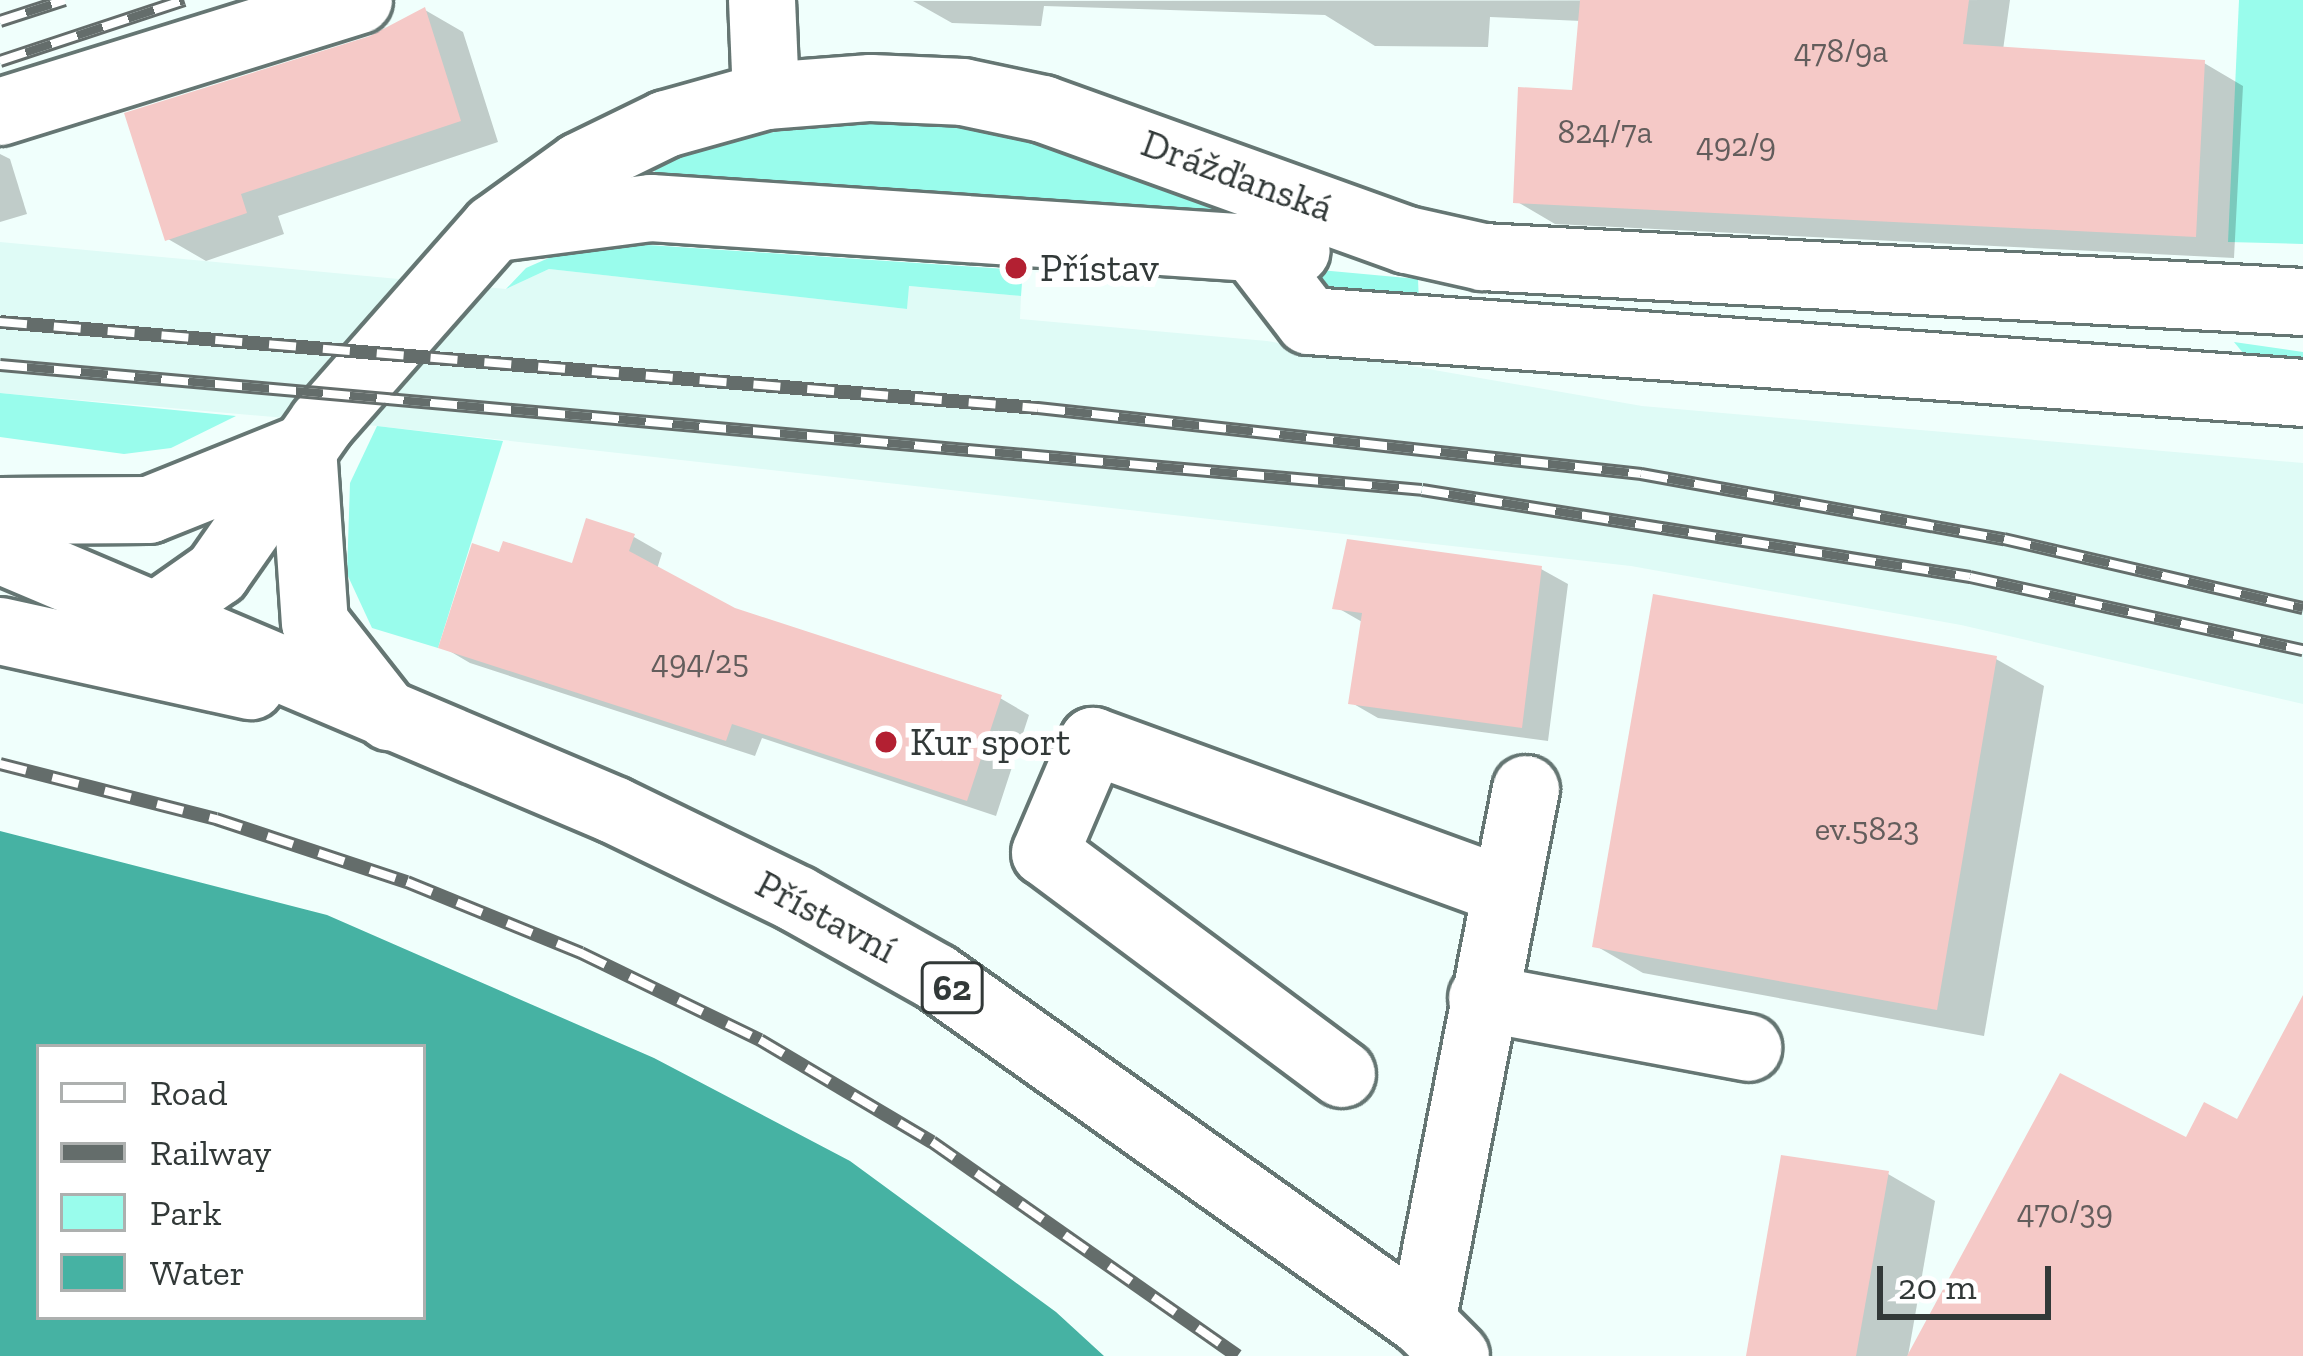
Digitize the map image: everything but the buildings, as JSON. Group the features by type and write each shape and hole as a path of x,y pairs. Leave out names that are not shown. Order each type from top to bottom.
{"street":[{"path":"0,112 359,0"},
{"path":"762,0 766,96"},
{"name":"Drážďanská","path":"160,614 217,573 303,448 494,228 580,166 632,140 766,96 871,88 963,92 1043,109 1407,240 1483,257 2303,302"},
{"path":"494,228 651,208 1255,251 1407,240"},
{"path":"1255,251 1310,321 2303,393"},
{"path":"0,511 149,510 303,448 315,623 389,717"},
{"name":"Přístavní","path":"0,550 614,810 936,977 1439,1339"},
{"path":"21,634 160,614"},
{"name":"Přístavní","path":"21,634 389,717"},
{"path":"1342,1073 1045,853 1093,741 1502,890"},
{"path":"1439,1339 1482,998 1526,789"},
{"path":"1482,998 1748,1048"}],"shaded area":[{"path":"0,242 506,289 549,269 907,309 908,286 1021,296 1020,319 1267,341 1642,406 2303,463 2303,704 1961,625 1631,566 377,426 0,393"}],"green space":[{"path":"2239,0 2303,0 2303,244 2228,242"},
{"path":"854,121 963,126 1051,145 1273,226 653,177 657,163 752,135"},
{"path":"648,245 1023,270 1021,296 909,286 907,309 549,269 506,289 526,268 560,253"},
{"path":"1320,270 1418,279 1419,303 1308,292"},
{"path":"2234,342 2303,352 2303,363 2248,359"},
{"path":"0,393 236,416 171,448 124,454 0,437"},
{"path":"377,426 503,441 438,648 372,628 347,574 350,483"}],"water":[{"path":"0,831 327,915 654,1058 850,1161 1056,1312 1104,1356 0,1356"}],"railway":[{"path":"0,21 65,0"},
{"path":"0,61 184,0"},
{"path":"0,322 1038,408 1641,474 2004,539 2303,608"},
{"path":"0,365 1422,490 1970,577 2303,650"},
{"path":"0,764 216,819 407,882 581,953 760,1040 932,1142 1238,1356"}],"place":[{"name":"Přístav","path":"1016,268"},
{"name":"Kur sport","path":"886,742"}]}
